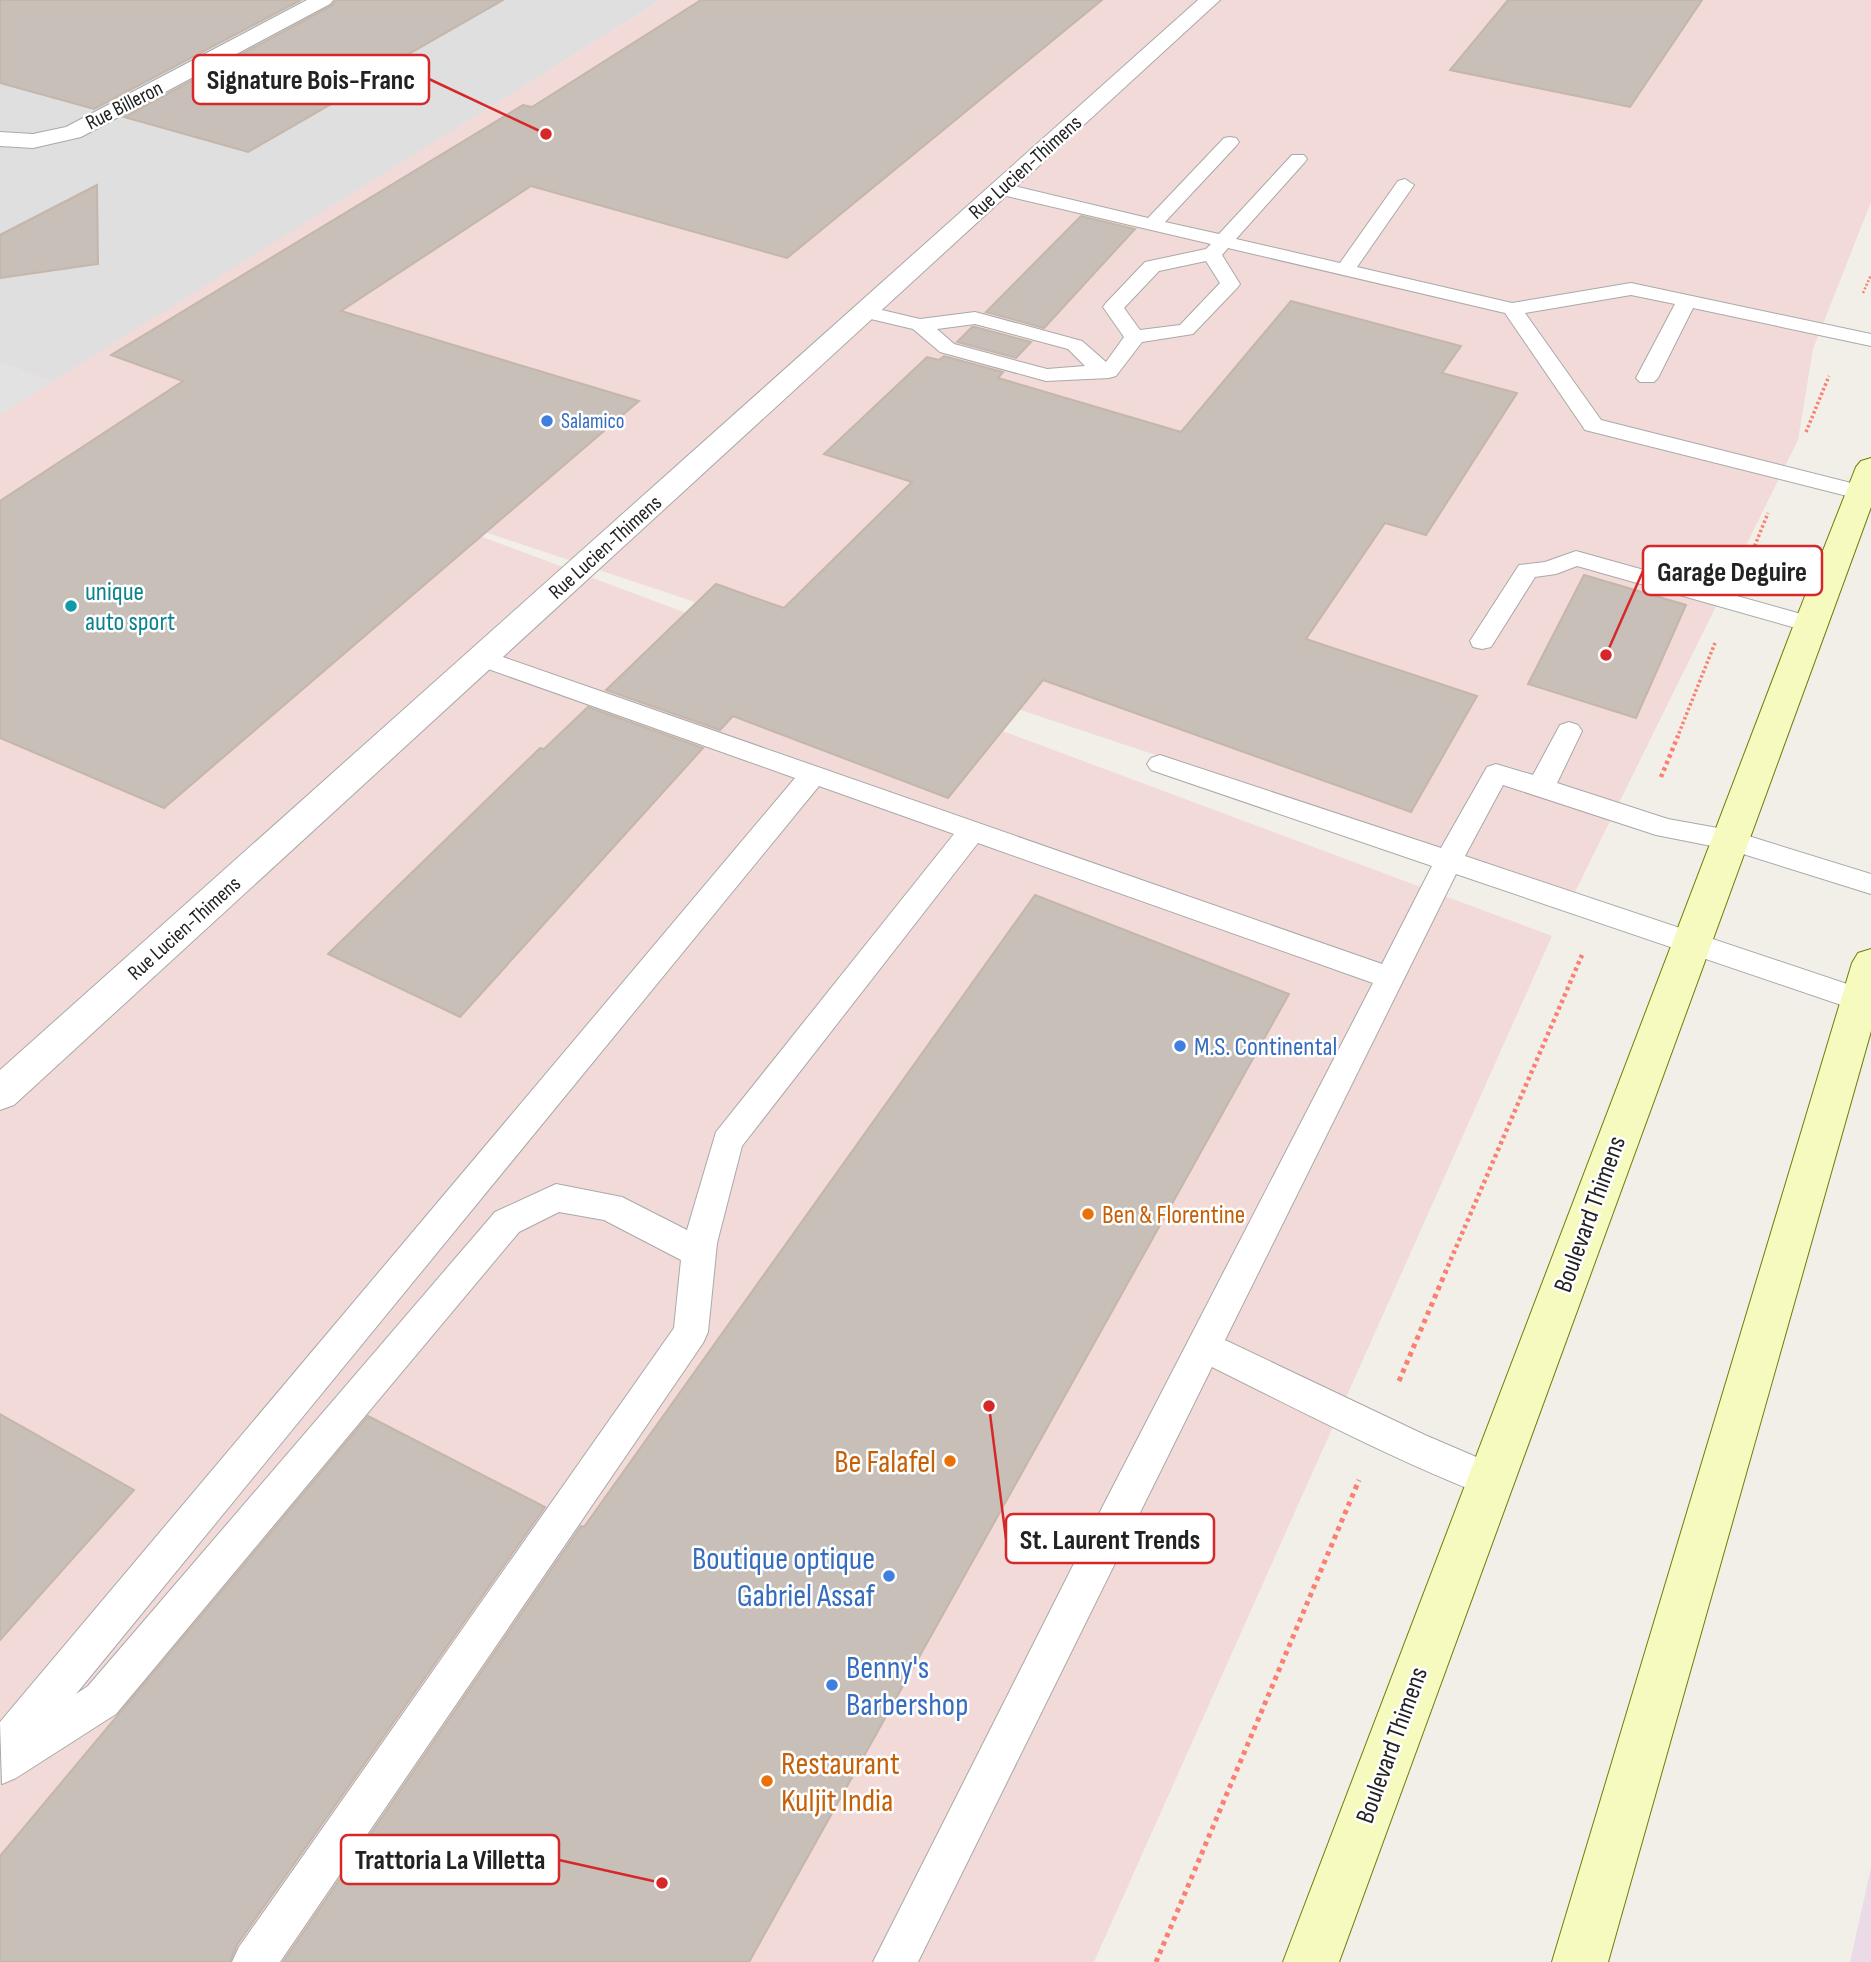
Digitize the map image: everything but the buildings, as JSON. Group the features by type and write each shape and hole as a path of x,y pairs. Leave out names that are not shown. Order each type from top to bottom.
{"street":[{"name":"Rue Billeron","path":"0,139 33,141 59,136 97,120 323,0"},
{"name":"Rue Lucien-Thimens","path":"0,1094 1210,0"},
{"name":"Boulevard Thimens","path":"1311,1962 1690,942 1810,624 1868,485"},
{"path":"1580,1962 1866,982"}],"lane":[{"path":"1151,226 1230,142"},
{"path":"1135,337 1113,307 1152,266 1218,249 1298,159"},
{"path":"1345,270 1405,184"},
{"path":"1001,189 1151,226 1218,249 1345,270 1512,309 1631,289 1871,340"},
{"path":"920,325 947,348 1046,375 1109,372 1135,337 1186,330 1230,284 1218,249"},
{"path":"1647,377 1688,299"},
{"path":"1512,309 1593,425 1868,485"},
{"path":"865,312 920,325 975,318 1075,345 1103,371"},
{"path":"1482,641 1527,570 1548,569 1576,558 1810,624"},
{"path":"483,658 1390,978"},
{"path":"1541,787 1569,731"},
{"path":"1160,764 1690,942 1866,982"},
{"path":"895,1962 1203,1346 1449,860 1496,773 1666,828 1729,840 1871,884"},
{"path":"0,1754 813,775"},
{"path":"254,1962 691,1332 699,1253 727,1141 972,831"},
{"path":"0,1765 102,1700 508,1222 556,1198 583,1202 610,1207 699,1253"},
{"path":"1203,1346 1412,1447 1489,1480"}],"path":[{"path":"1805,435 1833,365"},
{"path":"1745,571 1769,513"},
{"path":"1660,780 1719,634"},
{"path":"1402,1373 1586,946"},
{"path":"1156,1962 1355,1490"}],"shaded area":[{"path":"0,0 661,0 53,382 0,362"},
{"path":"661,0 1871,0 1871,202 1813,349 1798,440 1574,894 346,486 1552,936 1094,1962 0,1962 0,362 53,381"},
{"path":"0,362 53,382 0,415"},
{"path":"1871,1868 1871,1962 1850,1962"}],"place":[{"name":"Signature Bois-Franc","path":"546,134"},
{"name":"Salamico","path":"547,421"},
{"name":"unique auto sport","path":"71,606"},
{"name":"Garage Deguire","path":"1606,655"},
{"name":"M.S. Continental","path":"1180,1046"},
{"name":"Ben & Florentine","path":"1088,1214"},
{"name":"St. Laurent Trends","path":"989,1406"},
{"name":"Be Falafel","path":"950,1461"},
{"name":"Boutique optique Gabriel Assaf","path":"889,1576"},
{"name":"Benny's Barbershop","path":"832,1685"},
{"name":"Restaurant Kuljit India","path":"767,1781"},
{"name":"Trattoria La Villetta","path":"662,1883"}]}
